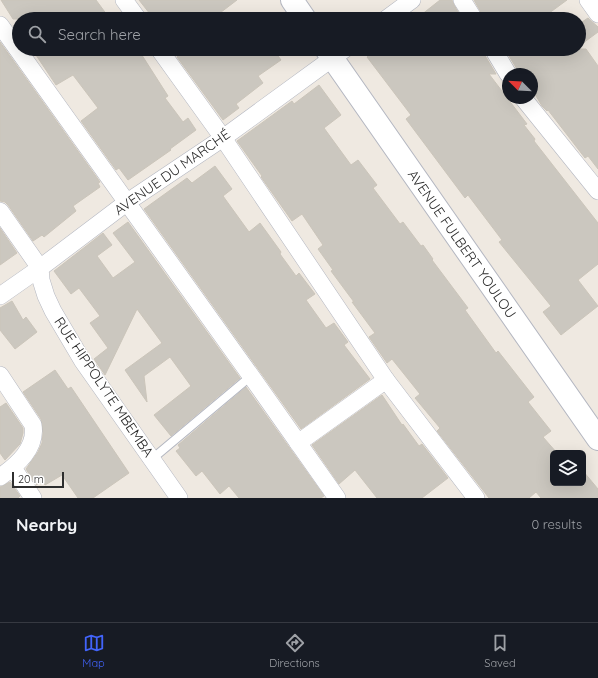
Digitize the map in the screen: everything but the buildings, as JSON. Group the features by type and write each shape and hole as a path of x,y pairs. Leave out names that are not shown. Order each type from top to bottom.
{"main road":[{"path":"292,0 300,12"},
{"name":"AVENUE FULBERT YOULOU","path":"338,56 598,439"}],"street":[{"path":"124,0 133,12"},
{"path":"396,12 412,0"},
{"path":"462,0 470,12"},
{"path":"588,0 598,14"},
{"path":"0,26 12,43"},
{"path":"21,56 337,498"},
{"path":"164,56 223,138 386,380 476,498"},
{"name":"AVENUE DU MARCHÉ","path":"0,296 40,268 126,203 223,138 330,56"},
{"path":"496,56 504,68"},
{"path":"528,104 598,191"},
{"name":"RUE HIPPOLYTE MBEMBA","path":"0,211 40,268 41,280 46,296 53,311 82,360 179,498"},
{"path":"0,375 33,425 35,432 32,443 26,453 6,472 33,498"},
{"path":"298,443 386,380"}],"lane":[{"path":"152,459 251,376"}]}
